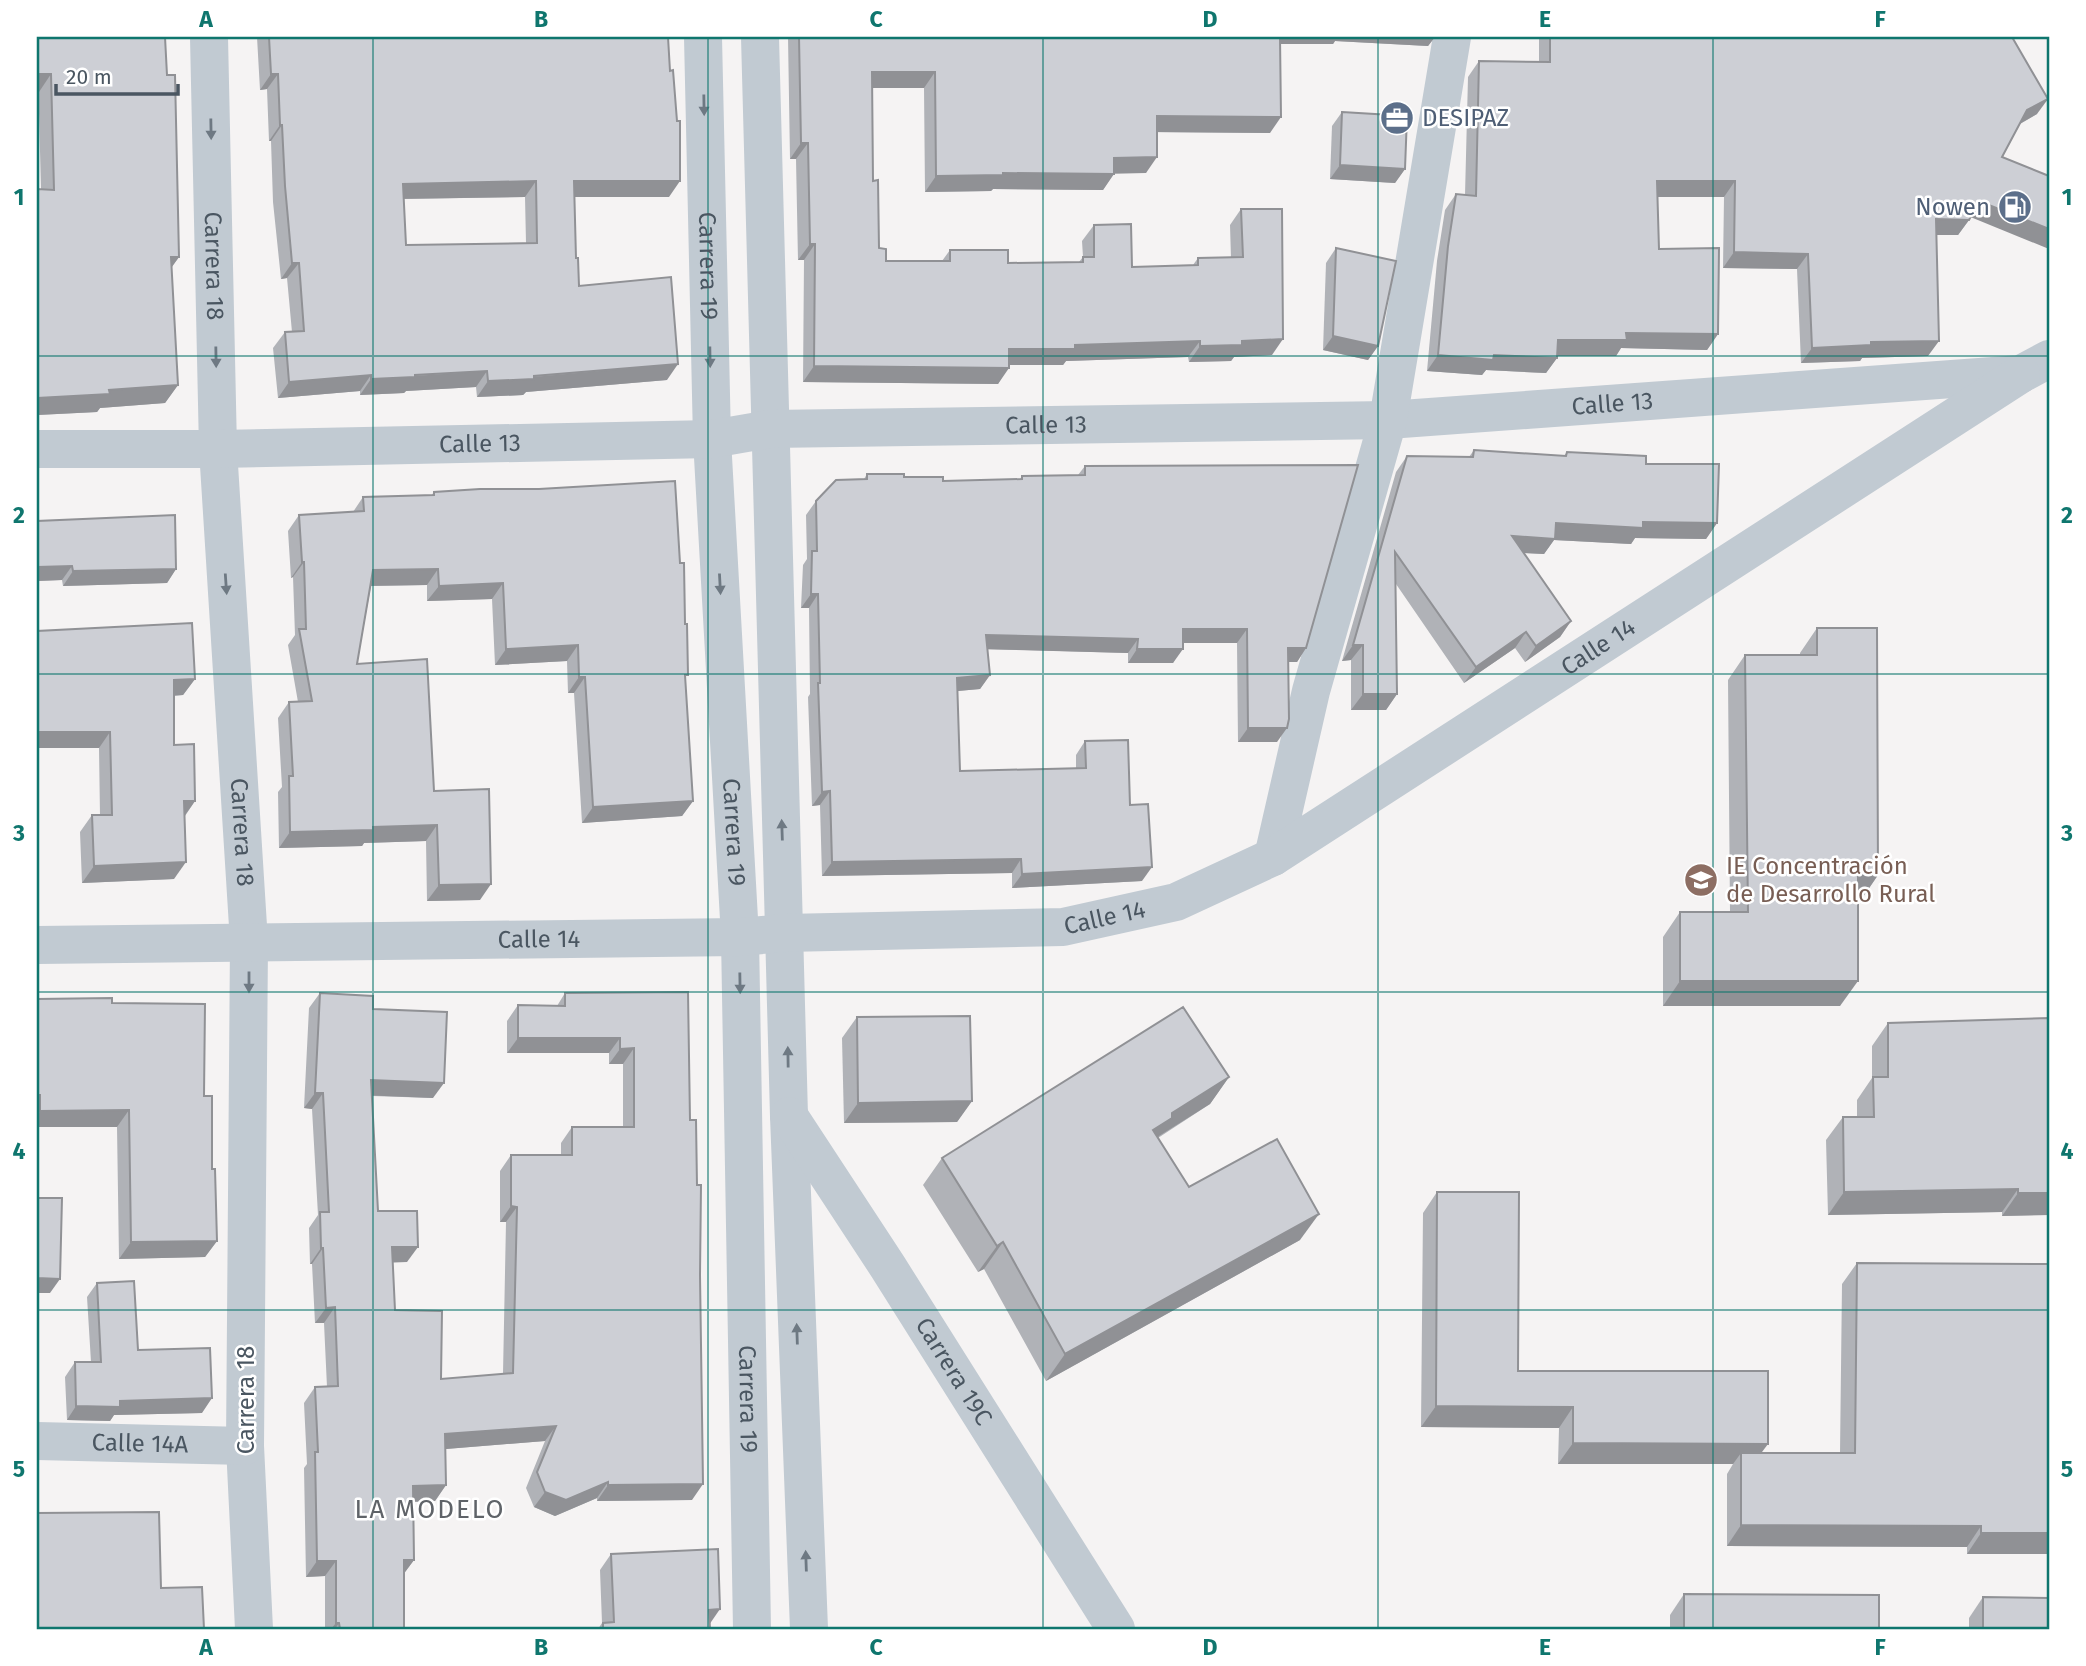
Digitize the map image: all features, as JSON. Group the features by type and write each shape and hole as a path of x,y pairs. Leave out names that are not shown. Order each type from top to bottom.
{"street":[{"name":"Carrera 18","path":"209,37 218,449 249,942 245,1446 254,1629"},
{"name":"Carrera 19","path":"703,37 712,439 740,937 752,1629"},
{"name":"Carrera 19","path":"760,37 789,1116 808,1629"},
{"path":"1273,857 1311,691 1388,420 1452,37"},
{"name":"Calle 13","path":"37,449 218,449 712,439 770,429 1388,420 2035,366"},
{"name":"Calle 14","path":"37,946 740,937 785,933 1063,927 1176,902 1273,857 2035,366"},
{"name":"Carrera 19C","path":"789,1116 888,1267 1116,1629"},
{"name":"Calle 14A","path":"37,1441 245,1446"}],"building":[{"path":"37,37 165,37 167,75 175,75 179,257 171,257 178,385 109,390 110,394 37,398 37,189 54,190 51,74 37,74"},
{"path":"269,37 668,37 677,121 680,121 680,181 574,181 576,258 579,286 671,277 678,364 534,376 534,379 488,381 487,371 371,379 371,375 289,382 285,332 304,331 299,263 292,263 278,74 271,74","holes":["536,181 537,243 406,245 403,184"]},
{"path":"799,37 1280,37 1281,117 1157,116 1157,157 1114,158 1114,174 1003,173 936,176 935,72 872,72 873,181 878,180 879,248 886,249 886,261 950,261 950,250 1008,250 1008,263 1083,262 1083,257 1094,257 1094,225 1131,224 1132,267 1198,265 1198,258 1243,257 1241,209 1282,209 1283,339 1242,341 1242,345 1200,346 1200,341 1075,345 1075,349 1009,349 1009,368 814,366 815,244 810,244 808,143 801,143"},
{"path":"1550,37 2012,37 2048,99 2027,110 2002,157 2049,176 2049,229 1979,201 1969,220 1936,219 1939,341 1871,342 1871,345 1812,348 1808,254 1734,252 1735,181 1657,181 1659,249 1719,248 1718,334 1626,333 1627,340 1558,340 1557,358 1494,355 1493,360 1438,355 1448,246 1456,194 1476,196 1479,61 1550,62"},
{"path":"1342,112 1407,116 1405,169 1340,165"},
{"path":"1336,248 1396,261 1378,346 1333,336"},
{"path":"1474,450 1566,456 1567,452 1646,456 1646,464 1719,464 1717,523 1643,522 1643,528 1556,523 1555,539 1512,536 1571,621 1536,646 1526,632 1476,667 1395,552 1397,694 1363,694 1363,645 1353,645 1407,456 1473,457"},
{"path":"1358,465 1306,648 1288,648 1287,728 1248,728 1247,629 1183,629 1183,649 1137,649 1138,639 986,635 990,675 957,678 960,771 1086,768 1085,741 1128,740 1130,805 1148,804 1152,867 1022,874 1021,859 832,862 830,791 822,792 818,594 811,594 812,551 817,551 816,501 836,480 867,479 867,474 943,477 943,481 1022,479 1022,476 1085,475 1085,466"},
{"path":"675,481 680,563 684,563 688,675 685,675 693,801 593,807 585,677 579,677 578,645 506,649 503,583 439,586 438,569 373,570 357,664 427,659 434,791 489,789 491,884 439,885 437,825 290,832 289,776 293,776 289,702 312,701 299,629 306,629 304,562 299,515 364,511 363,497"},
{"path":"175,515 176,569 73,571 72,566 37,567 37,521"},
{"path":"192,623 195,679 174,680 174,745 194,744 195,801 184,801 186,862 94,866 92,815 112,815 110,732 37,732 37,631"},
{"path":"1817,628 1877,628 1878,875 1858,875 1858,981 1680,981 1680,912 1748,912 1745,655 1817,655"},
{"path":"688,992 690,1120 696,1120 697,1185 701,1185 703,1484 608,1485 608,1482 566,1500 545,1492 537,1472 556,1426 445,1434 446,1485 413,1486 414,1560 404,1560 404,1629 340,1629 339,1623 336,1623 336,1561 317,1561 315,1452 318,1452 315,1387 338,1386 335,1307 326,1308 321,1248 320,1212 329,1212 323,1093 315,1093 320,993 373,996 373,1009 447,1012 444,1083 371,1080 378,1211 417,1211 418,1247 392,1247 395,1310 442,1311 441,1379 513,1373 517,1207 511,1206 511,1155 572,1155 572,1127 634,1127 634,1048 620,1049 620,1038 518,1038 518,1005 565,1006 565,993"},
{"path":"112,998 112,1003 205,1004 204,1096 212,1096 212,1169 215,1169 217,1241 131,1242 129,1110 40,1111 40,1095 37,1095 37,999"},
{"path":"1183,1007 1229,1077 1172,1113 1172,1118 1153,1130 1189,1187 1277,1139 1319,1214 1065,1354 1003,1242 997,1246 942,1158"},
{"path":"970,1016 972,1101 858,1103 857,1017"},
{"path":"2049,1018 2049,1193 2018,1193 2018,1189 1844,1192 1843,1117 1874,1117 1873,1077 1888,1077 1888,1023"},
{"path":"1437,1192 1519,1192 1518,1371 1768,1371 1768,1444 1573,1443 1573,1407 1436,1406"},
{"path":"37,1198 62,1198 60,1279 37,1278"},
{"path":"1857,1263 2049,1264 2049,1533 1981,1533 1981,1526 1741,1525 1741,1453 1855,1453"},
{"path":"134,1281 138,1350 210,1348 212,1398 120,1401 120,1407 76,1406 75,1362 101,1362 97,1283"},
{"path":"159,1512 161,1588 202,1587 204,1629 37,1629 37,1513"},
{"path":"718,1549 720,1609 709,1610 710,1629 603,1629 603,1623 614,1622 611,1554"},
{"path":"1684,1594 1879,1595 1879,1629 1684,1629"},
{"path":"1983,1597 2049,1598 2049,1629 1983,1629"}],"place":[{"name":"DESIPAZ","path":"1397,118"},
{"name":"Nowen","path":"2015,207"},
{"name":"IE Concentración de Desarrollo Rural","path":"1701,880"}],"district":[{"name":"LA MODELO","path":"430,1509"}]}
